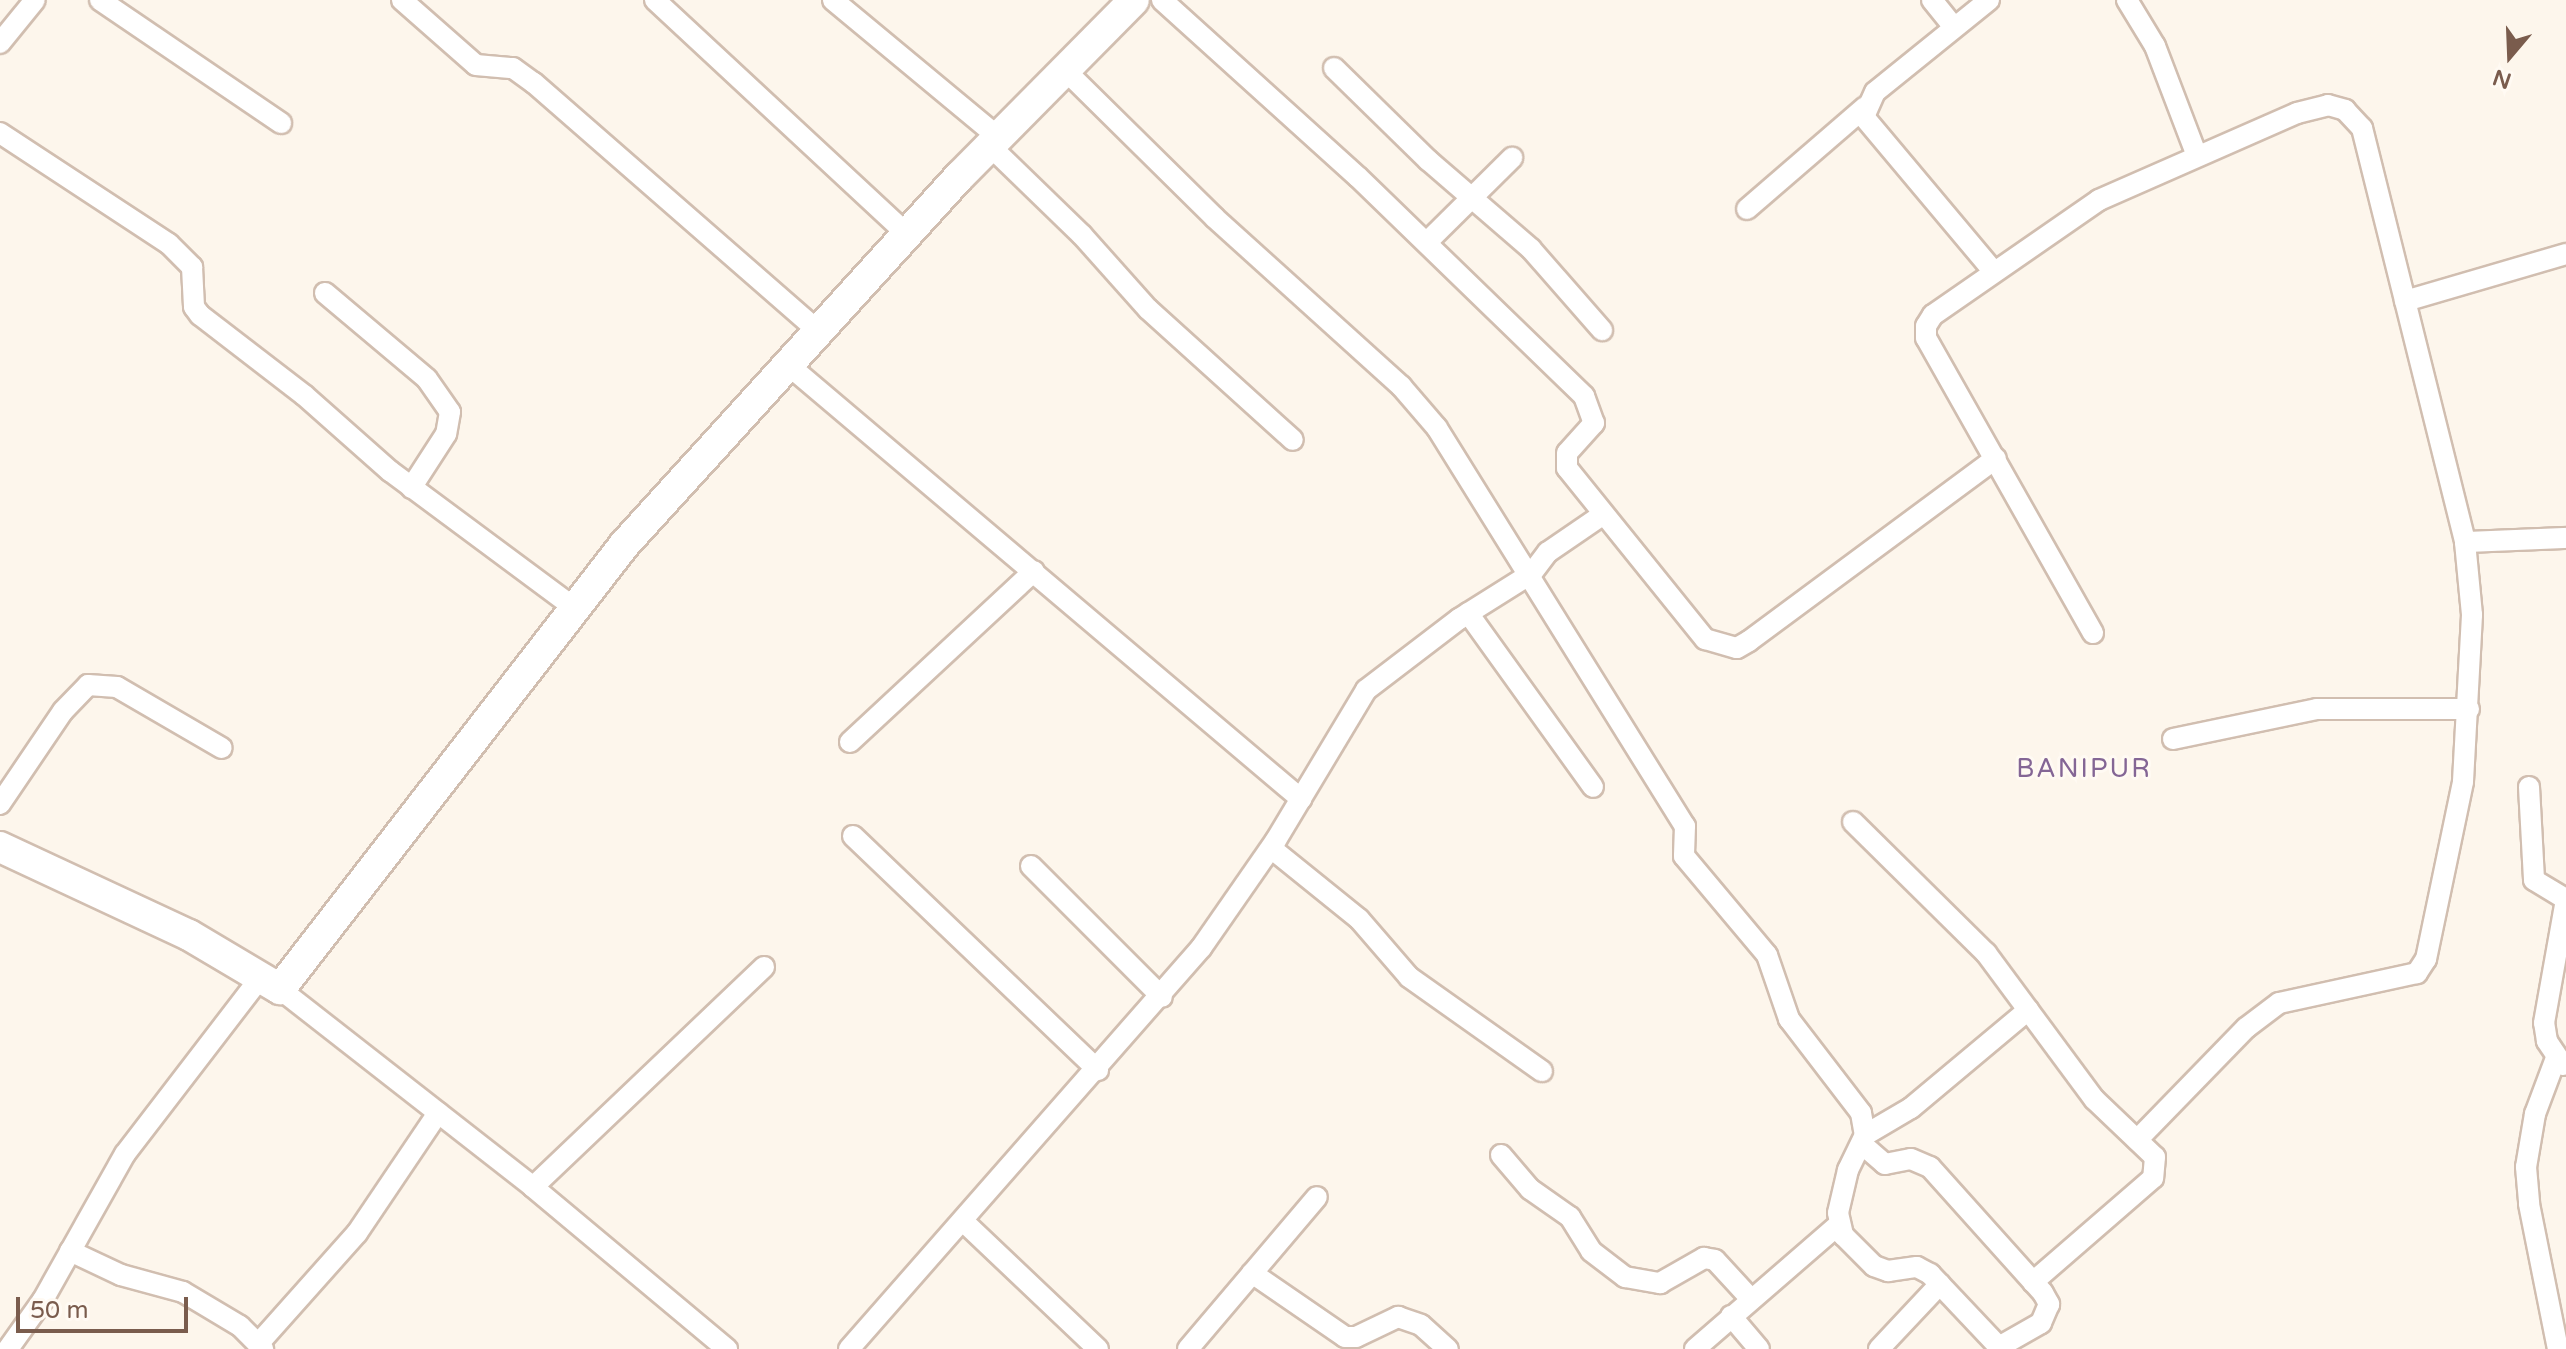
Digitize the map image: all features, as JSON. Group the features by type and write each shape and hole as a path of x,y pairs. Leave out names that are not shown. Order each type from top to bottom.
{"street":[{"path":"0,43 35,0"},
{"path":"100,0 281,123"},
{"path":"402,0 476,65 513,68 534,83 817,330"},
{"path":"655,0 907,234"},
{"path":"833,0 993,141 1148,309 1293,440"},
{"path":"8,1349 140,1131 270,984 576,609 624,545 786,363 993,141 1134,0"},
{"path":"1162,0 1427,242 1593,409 1594,423 1567,453 1567,468 1705,639 1737,648 1883,547 1996,458"},
{"path":"1932,0 1954,27"},
{"path":"1747,209 1954,27 1989,0"},
{"path":"2127,0 2155,46 2197,156"},
{"path":"1334,68 1559,277 1602,330"},
{"path":"1064,69 1215,218 1401,386 1437,428 1532,573 1605,705 1685,826 1684,856 1767,955 1789,1019 1861,1113 1864,1140 1885,1164 1911,1159 1930,1167 2033,1282 2049,1304 2048,1314 2041,1323 2000,1348 1940,1284 1917,1267 1888,1271 1874,1266 1838,1225"},
{"path":"2093,633 1926,338 1933,315 2099,200 2197,156 2328,105 2356,116 2465,542 2472,615 2463,782 2426,959 2417,973 2279,1003 2246,1028 2137,1140"},
{"path":"1865,107 1864,117 1874,130 1929,189 1994,272"},
{"path":"0,133 169,244 192,267 194,307 200,315 411,488 576,609"},
{"path":"1427,242 1512,158"},
{"path":"2405,301 2566,254"},
{"path":"325,293 427,379 450,412 446,434 411,488"},
{"path":"786,363 1301,799"},
{"path":"849,1349 1162,997 1271,848 1366,690 1468,613 1532,573 1548,552 1602,515"},
{"path":"2465,542 2566,538"},
{"path":"850,742 1034,571"},
{"path":"1468,613 1593,787"},
{"path":"0,804 63,711 88,685 117,687 222,748"},
{"path":"2173,739 2317,709 2469,709"},
{"path":"2529,787 2534,880 2566,899 2544,1023 2561,1063 2535,1114 2526,1167 2529,1204 2558,1349"},
{"path":"1853,822 1966,931 2094,1099 2155,1157 2153,1178 2033,1282"},
{"path":"853,836 1098,1070"},
{"path":"0,847 189,935 270,984 533,1187 727,1349"},
{"path":"1271,848 1359,919 1409,977 1542,1071"},
{"path":"1031,866 1162,997"},
{"path":"533,1187 764,967"},
{"path":"1695,1349 1750,1298 1838,1225 1848,1170 1864,1140 1911,1108 2028,1010"},
{"path":"70,1251 121,1275 183,1292 261,1346 357,1233 438,1113"},
{"path":"1501,1155 1530,1189 1570,1217 1591,1251 1625,1277 1660,1283 1704,1258 1715,1260 1750,1298"},
{"path":"1188,1349 1317,1197"},
{"path":"963,1221 1098,1349"},
{"path":"1252,1273 1345,1337 1356,1337 1398,1317 1421,1325 1448,1349"},
{"path":"1879,1349 1940,1284"},
{"path":"1731,1316 1759,1349"}],"district":[{"name":"BANIPUR","path":"2084,769"}]}
